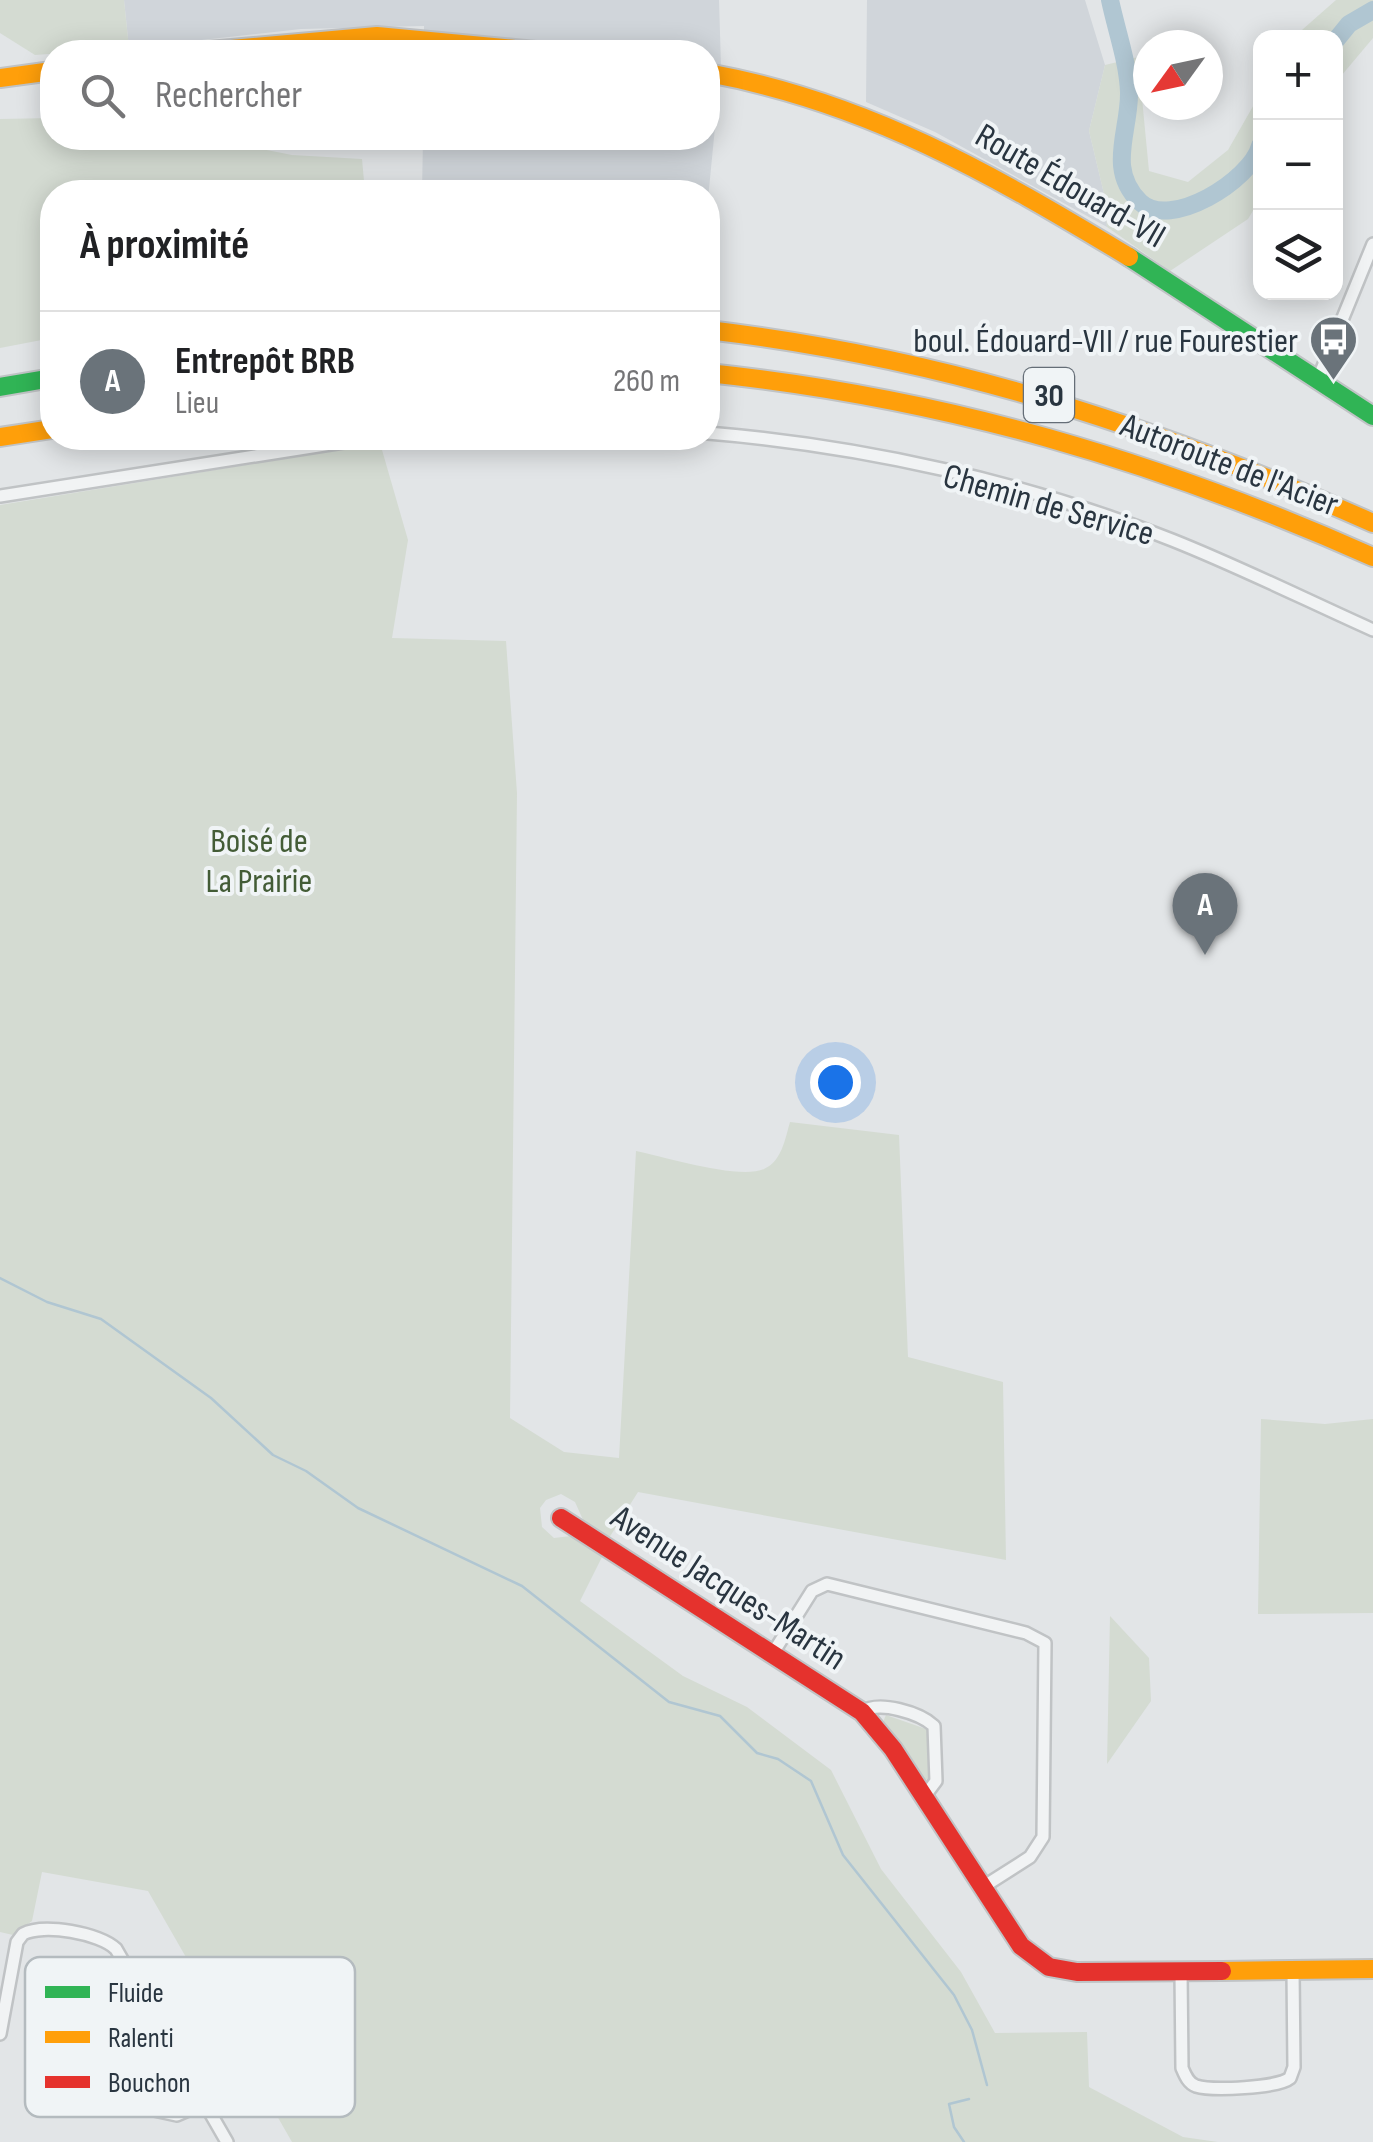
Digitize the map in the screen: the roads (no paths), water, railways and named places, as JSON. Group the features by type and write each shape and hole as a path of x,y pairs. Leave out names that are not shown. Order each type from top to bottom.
{"main road":[{"path":"332,40 377,36 419,40"},
{"path":"0,78 40,73"},
{"name":"Route Édouard-VII","path":"720,76 822,98 924,137 1132,258 1373,416"},
{"name":"Autoroute de l'Acier","path":"720,332 879,354 1057,397 1208,449 1373,522"},
{"name":"Autoroute de l'Acier","path":"720,374 893,396 1054,434 1218,489 1373,557"},
{"path":"0,387 40,380"},
{"path":"0,437 40,431"},
{"name":"Avenue Jacques-Martin","path":"560,1518 862,1712 886,1738 1022,1946 1049,1967 1077,1972 1373,1969"}],"street":[{"path":"1318,379 1373,244"},
{"name":"Chemin de Service","path":"720,436 882,458 1084,509 1173,540 1373,630"},
{"path":"0,496 293,450"},
{"path":"774,1653 812,1591 828,1584 1026,1633 1045,1644 1043,1837 1030,1856 984,1887"},
{"name":"Avenue Jacques-Martin","path":"862,1712 873,1706 934,1726 936,1781 924,1797"},
{"path":"0,2034 17,1942 32,1929 110,1942 119,1957"},
{"path":"1181,1972 1182,2068 1187,2079 1202,2086 1274,2086 1290,2078 1294,2067 1293,1971"},
{"path":"213,2117 228,2142"}],"waterway":[{"path":"1110,0 1129,92 1122,163 1124,176 1140,202 1153,209 1189,206 1226,186 1253,159"},
{"path":"1343,31 1373,10"},
{"path":"0,1278 47,1302 101,1319 211,1398 273,1455 306,1471 358,1508 522,1586 669,1702 720,1716 757,1753 778,1759 811,1781 843,1855 954,1995 972,2030 987,2085"},
{"path":"964,2142 954,2127 949,2104 969,2099"}],"place":[{"name":"boul. Édouard-VII / rue Fourestier","path":"1333,382"},
{"name":"Entrepôt BRB","path":"1205,955"}],"park label":[{"name":"Boisé de La Prairie","path":"259,860"}]}
